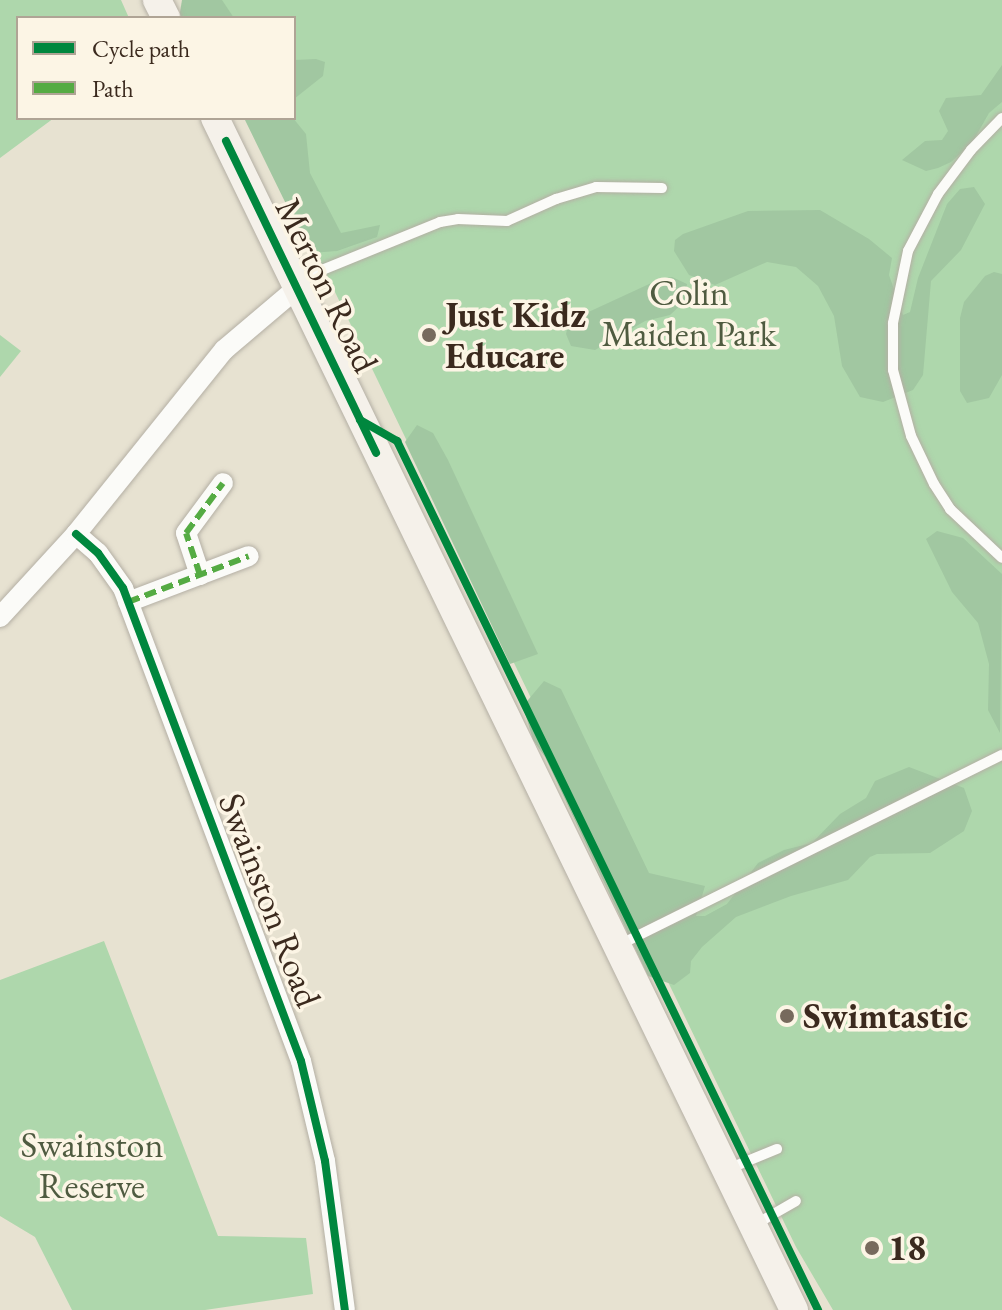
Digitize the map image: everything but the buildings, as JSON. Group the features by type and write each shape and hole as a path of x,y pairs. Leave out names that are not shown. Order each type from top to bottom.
{"main road":[{"name":"Merton Road","path":"216,120 794,1310"}],"street":[{"path":"0,617 76,534 209,367 295,285"},
{"path":"200,575 186,533 223,483"},
{"name":"Swainston Road","path":"76,534 113,572 128,602 301,1061 325,1161 345,1310"},
{"path":"128,602 249,556"}],"lane":[{"path":"1002,118 971,150 938,194 908,251 893,323 893,370 911,436 950,509 1002,558"},
{"path":"295,285 440,222 458,219 507,221 556,199 596,187 662,188"},
{"path":"617,947 1002,755"},
{"path":"727,1170 777,1149"},
{"path":"752,1226 796,1201"}],"green space":[{"path":"0,0 121,0 128,16 16,16 16,120 51,120 0,158"},
{"path":"182,0 222,0 233,16 179,16"},
{"name":"Colin Maiden Park","path":"194,0 1002,0 1002,1310 833,1310 796,1247 252,120 296,120 296,16 202,16"},
{"path":"296,60 325,62 323,76 296,97"},
{"path":"1002,65 1002,102 989,113 972,143 951,162 926,171 902,160 925,141 942,140 948,131 939,111 946,98 981,95"},
{"path":"245,120 295,120 306,134 310,173 341,233 380,225 377,237 337,251 310,253"},
{"path":"974,187 985,204 961,250 931,281 923,375 913,390 883,402 860,397 842,366 834,316 818,286 796,267 767,262 715,285 689,275 674,251 675,240 683,234 748,211 820,210 869,239 892,258 889,275 903,315 910,312 918,278 947,204 960,189"},
{"path":"994,272 1002,274 1002,375 989,398 967,403 960,391 960,318 964,302 985,276"},
{"path":"672,277 687,284 685,301 670,315 645,321 595,350 571,346 566,334 569,321 660,279"},
{"path":"0,335 21,351 0,377"},
{"path":"417,425 433,433 448,460 538,654 510,664 405,442"},
{"path":"937,531 963,538 1002,574 1000,733 988,710 989,664 978,623 952,592 926,539"},
{"path":"544,681 561,689 649,873 705,886 696,916 705,916 727,904 758,863 784,850 812,843 840,814 866,798 875,781 909,767 964,788 972,811 964,831 930,853 877,854 870,857 848,880 791,896 736,917 702,947 691,961 690,973 674,985 648,976 545,757 533,740 523,706"},
{"name":"Swainston Reserve","path":"104,941 218,1236 306,1238 313,1294 205,1310 72,1310 35,1237 0,1216 0,980"}],"marked path":[{"path":"200,575 186,533 223,483"},
{"path":"128,602 249,556"}],"cycle path":[{"path":"226,141 376,453"},
{"path":"360,420 397,441 818,1310"},
{"path":"76,534 98,553 123,588 301,1061 325,1161 345,1310"}],"place":[{"name":"Just Kidz Educare","path":"429,335"},
{"name":"Swimtastic","path":"787,1016"},
{"name":"18","path":"872,1248"}]}
